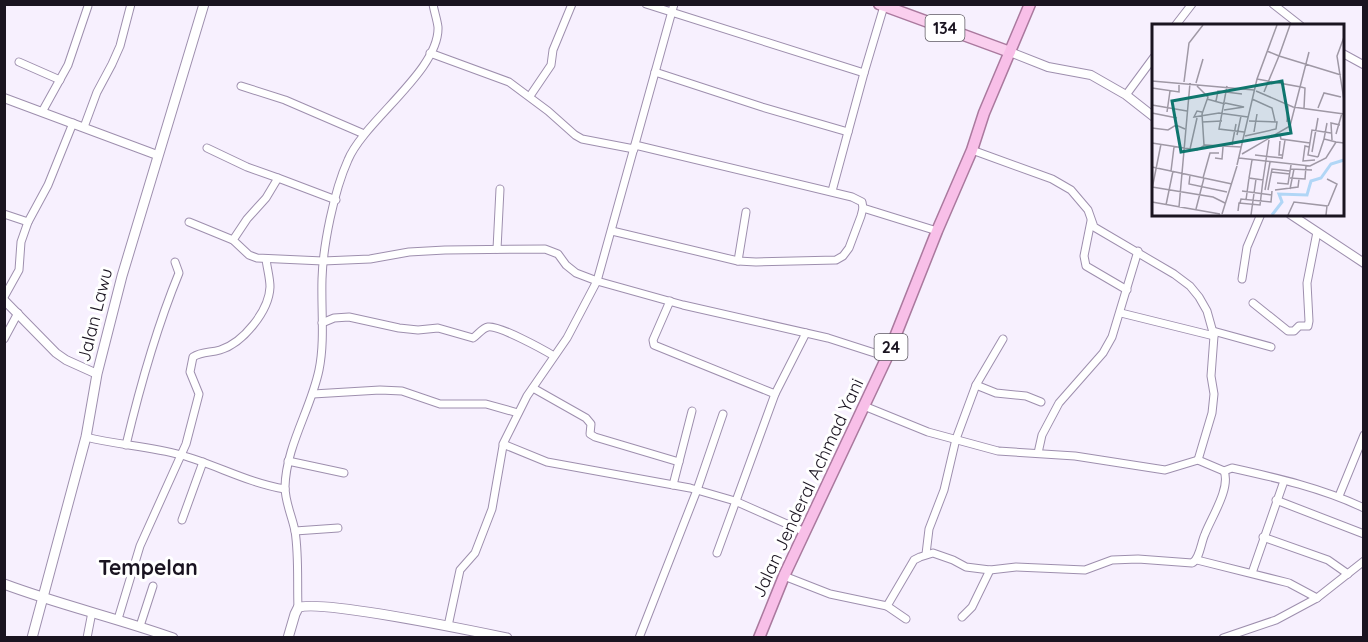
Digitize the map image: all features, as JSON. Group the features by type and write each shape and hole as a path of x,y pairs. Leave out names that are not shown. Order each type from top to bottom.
{"highway":[{"name":"24","path":"1010,52 1030,4"},
{"name":"Jalan Jenderal Achmad Yani","path":"759,638 784,576 887,357 1010,52"}],"main road":[{"name":"Jalan Lawu","path":"32,638 86,437 97,374 122,276 204,4"},
{"name":"134","path":"882,5 1010,52"},
{"path":"4,585 58,604 118,619 173,638"},
{"path":"288,638 298,608 309,605 448,626 477,635 507,638"}],"street":[{"path":"84,127 97,92 120,46 131,4"},
{"path":"298,608 295,531 285,489 288,461 313,394 320,367 323,261 330,222 348,160 364,134 408,85 430,53 438,27 433,4"},
{"path":"530,96 551,65 553,50 572,4"},
{"path":"646,4 673,8 864,73"},
{"path":"1177,24 1192,4"},
{"path":"1273,4 1298,24"},
{"path":"832,191 882,5"},
{"path":"42,112 72,55 88,6"},
{"path":"448,626 460,570 475,553 489,517 503,442 533,388 572,328 597,281 673,8"},
{"path":"1010,52 1048,67 1091,75 1126,95 1152,115"},
{"path":"430,53 509,82 530,96 582,139 634,147 832,191 858,200 863,208 937,231"},
{"path":"1344,54 1364,65"},
{"path":"1126,95 1152,60"},
{"path":"19,62 60,80"},
{"path":"655,72 848,132"},
{"path":"241,86 285,100 364,134"},
{"path":"4,99 157,155"},
{"path":"73,123 48,185 28,222 21,242 19,270 4,299 56,353 97,374"},
{"path":"207,148 247,167 336,201"},
{"path":"972,150 1052,179 1071,190 1088,210 1094,227 1138,251 1190,286 1207,311 1214,334 1211,376 1214,394 1212,412 1198,460"},
{"path":"233,240 247,219 266,198 278,178"},
{"path":"497,249 500,189"},
{"path":"612,231 738,261 812,262 839,259 849,248 858,229 863,208"},
{"path":"738,261 746,212"},
{"path":"4,214 28,222"},
{"path":"1242,279 1247,248 1260,216"},
{"path":"1293,216 1364,263"},
{"path":"1091,221 1084,256 1086,266 1127,290"},
{"path":"189,222 233,240 249,255 266,259 323,261 370,259 436,250 552,251 558,254 576,273 597,281 670,301 849,343 887,357"},
{"path":"1253,303 1288,331 1294,331 1299,326 1308,326 1307,283 1317,232"},
{"path":"1038,453 1048,420 1069,391 1104,353 1120,313 1138,251"},
{"path":"118,619 140,546 182,455 199,394 190,372 193,357 205,351 219,350 232,344 252,326 261,314 270,289 266,259"},
{"path":"126,445 143,375 179,273 175,262"},
{"path":"670,301 653,340 654,345 775,394"},
{"path":"4,339 18,313"},
{"path":"1120,313 1270,347"},
{"path":"322,323 334,318 349,317 399,328 418,330 438,328 473,338 484,328 493,327 554,356"},
{"path":"717,554 775,394 806,333"},
{"path":"926,555 929,529 944,490 956,439 976,385 1003,339"},
{"path":"976,385 1001,394 1026,396 1041,402"},
{"path":"533,388 586,418 591,424 590,434 595,437 679,462"},
{"path":"313,394 402,391 440,404 486,404 518,413"},
{"path":"864,406 927,432 998,451 1038,453 1165,470 1198,460 1224,471 1232,468 1339,496 1364,508"},
{"path":"673,485 692,411"},
{"path":"639,638 697,490 723,414"},
{"path":"1339,496 1364,435"},
{"path":"86,437 126,445 151,447 182,455 249,481 285,489"},
{"path":"503,446 547,462 697,490 735,501 805,532"},
{"path":"288,461 345,473"},
{"path":"182,520 203,462"},
{"path":"887,606 914,561 933,553 966,567 990,570 1016,567 1085,570 1112,560 1138,559 1192,563 1197,560 1205,534 1216,512 1224,487 1226,476 1224,471"},
{"path":"1252,573 1284,481"},
{"path":"1276,500 1364,534"},
{"path":"295,531 338,528"},
{"path":"1263,537 1328,560 1348,574"},
{"path":"1197,560 1289,583 1317,598"},
{"path":"1229,637 1276,620 1317,598 1364,561"},
{"path":"962,617 974,605 990,570"},
{"path":"784,576 830,594 887,606 906,618"},
{"path":"140,626 153,586"},
{"path":"87,638 92,612"}],"district":[{"name":"Tempelan","path":"148,568"}]}
